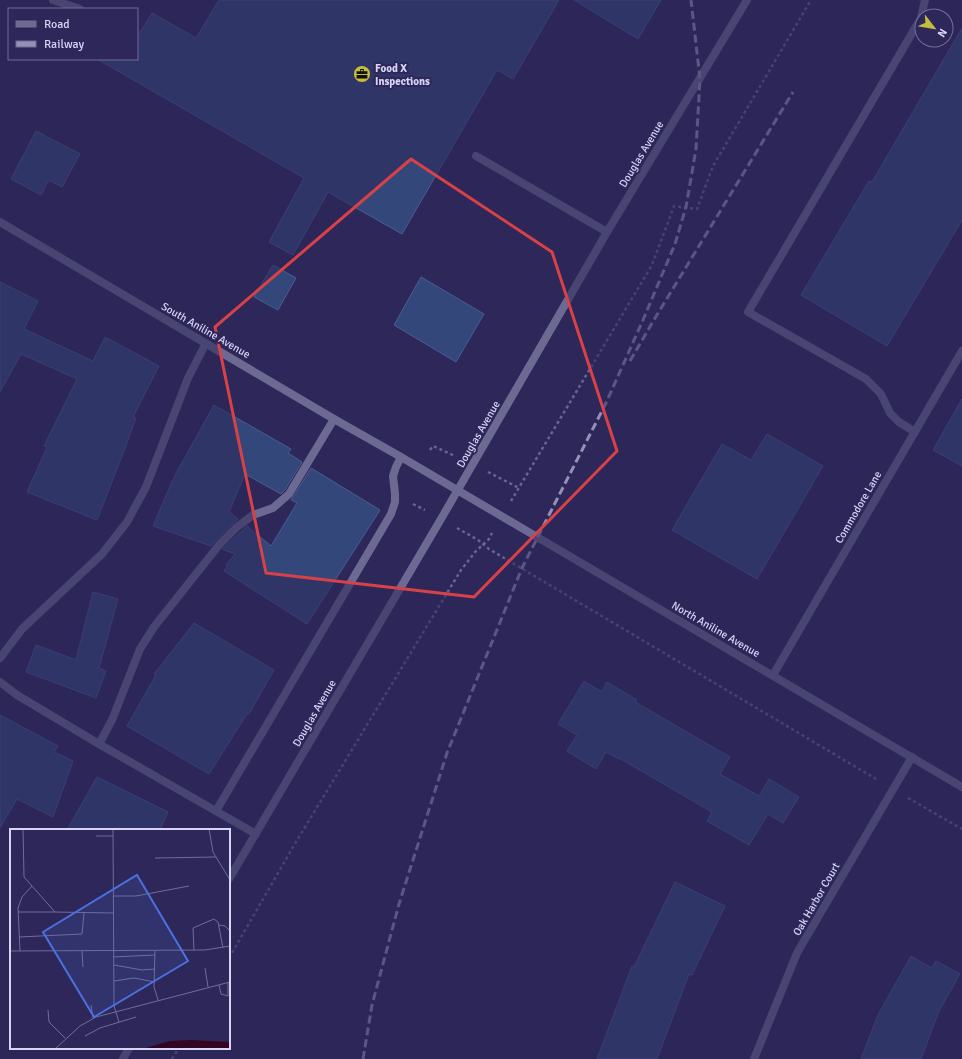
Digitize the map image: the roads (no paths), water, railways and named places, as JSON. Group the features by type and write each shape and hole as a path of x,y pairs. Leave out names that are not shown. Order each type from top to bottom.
{"street":[{"path":"54,0 77,8"},
{"name":"Douglas Avenue","path":"230,878 608,232 747,0"},
{"path":"915,432 899,422 890,414 881,394 866,380 748,312 921,18 925,0"},
{"path":"476,156 608,232"},
{"name":"South Aniline Avenue","path":"0,222 334,419 458,490"},
{"path":"0,658 22,629 102,554 127,522 146,487 188,378 206,343"},
{"name":"Commodore Lane","path":"773,675 962,351"},
{"path":"99,744 112,720 140,649 154,627 219,545 237,527 253,515 273,508 288,494 334,419"},
{"path":"216,811 391,514 395,502 393,476 401,457"},
{"name":"North Aniline Avenue","path":"458,490 962,787"},
{"path":"0,682 17,695 99,744 256,834"},
{"name":"Oak Harbor Court","path":"754,1059 797,953 912,757"},
{"path":"123,1059 128,1049"}],"railway":[{"path":"363,1059 372,1005 399,904 447,753 522,568 606,403 675,244 686,207 696,149 700,79 691,0"},
{"path":"630,361 793,92"}],"place":[{"name":"Food X Inspections","path":"362,74"}]}
